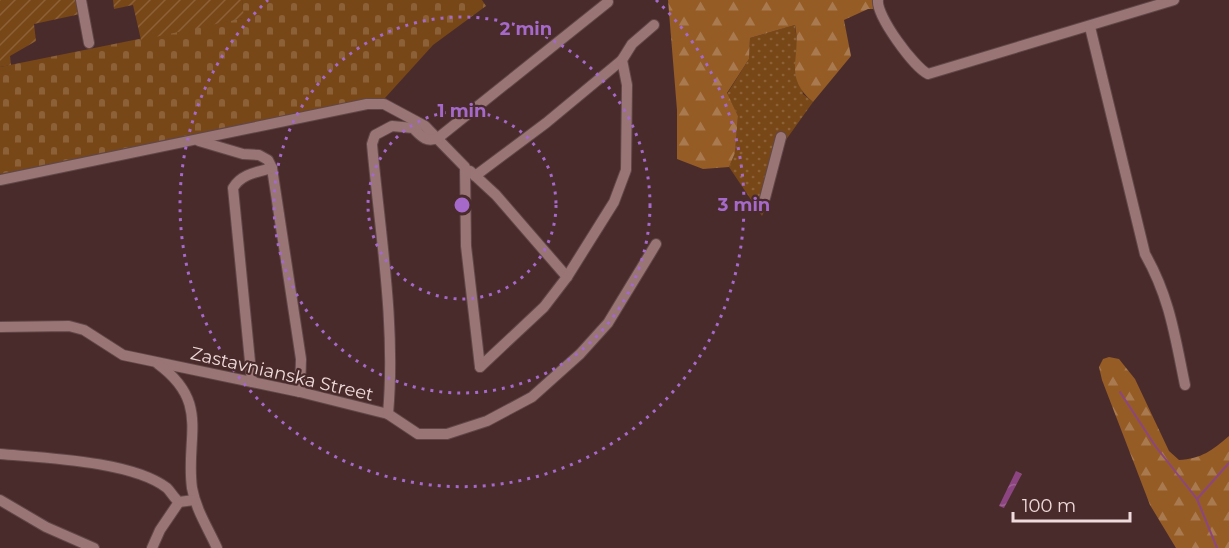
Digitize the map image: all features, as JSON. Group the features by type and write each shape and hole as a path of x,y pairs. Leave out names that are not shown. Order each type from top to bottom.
{"street":[{"path":"81,0 89,43"},
{"path":"878,0 881,14 911,59 928,74 1174,0"},
{"path":"388,414 392,367 391,334 372,144 375,135 392,126 413,128 423,139 438,138 608,2"},
{"path":"475,176 546,123 622,60 632,44 654,25"},
{"path":"1090,27 1145,255 1161,283 1185,386"},
{"path":"465,167 466,246 480,367 544,307 567,277 614,202 626,170 627,85 622,60"},
{"path":"0,180 367,104 384,104 405,112 438,138 496,195 567,277"},
{"path":"765,198 781,137"},
{"path":"196,140 243,154 259,155 268,160 272,168 301,359 300,392"},
{"path":"252,382 233,188 237,181 247,175 272,168"},
{"name":"Zastavnianska Street","path":"0,327 69,326 84,330 123,355 300,392 388,414 418,434 430,435 465,430 514,409 532,397 580,354 608,323 656,244"},
{"path":"156,362 174,376 183,388 189,404 195,433 192,462 194,500 217,548"},
{"path":"0,454 84,462 125,471 167,489 179,501 194,500"},
{"path":"0,500 55,532 94,548"},
{"path":"152,548 160,530 179,501"}],"green space":[{"path":"0,0 83,0 85,13 34,24 36,41 10,56 11,65 0,67"},
{"path":"113,0 242,0 244,18 141,40 133,5 114,9"},
{"path":"242,0 482,0 486,6 433,45 385,98 0,177 0,67 243,18"},
{"path":"668,0 881,0 880,9 868,9 844,20 851,56 813,102 798,84 795,66 797,37 795,25 750,38 749,59 727,93 738,116 735,153 729,167 703,169 677,159 677,110"},
{"path":"795,25 803,94 813,102 783,144 771,196 762,216 729,167 735,153 738,116 727,94 749,59 750,38"},
{"path":"1109,357 1119,359 1135,379 1169,451 1179,460 1194,458 1206,453 1229,436 1229,548 1176,548 1150,505 1102,380 1099,367 1103,359"}],"water":[{"path":"1016,471 1022,474 1004,508 999,506"}],"waterway":[{"path":"1120,392 1156,447 1197,499 1217,548"},
{"path":"1197,499 1229,463"}]}
